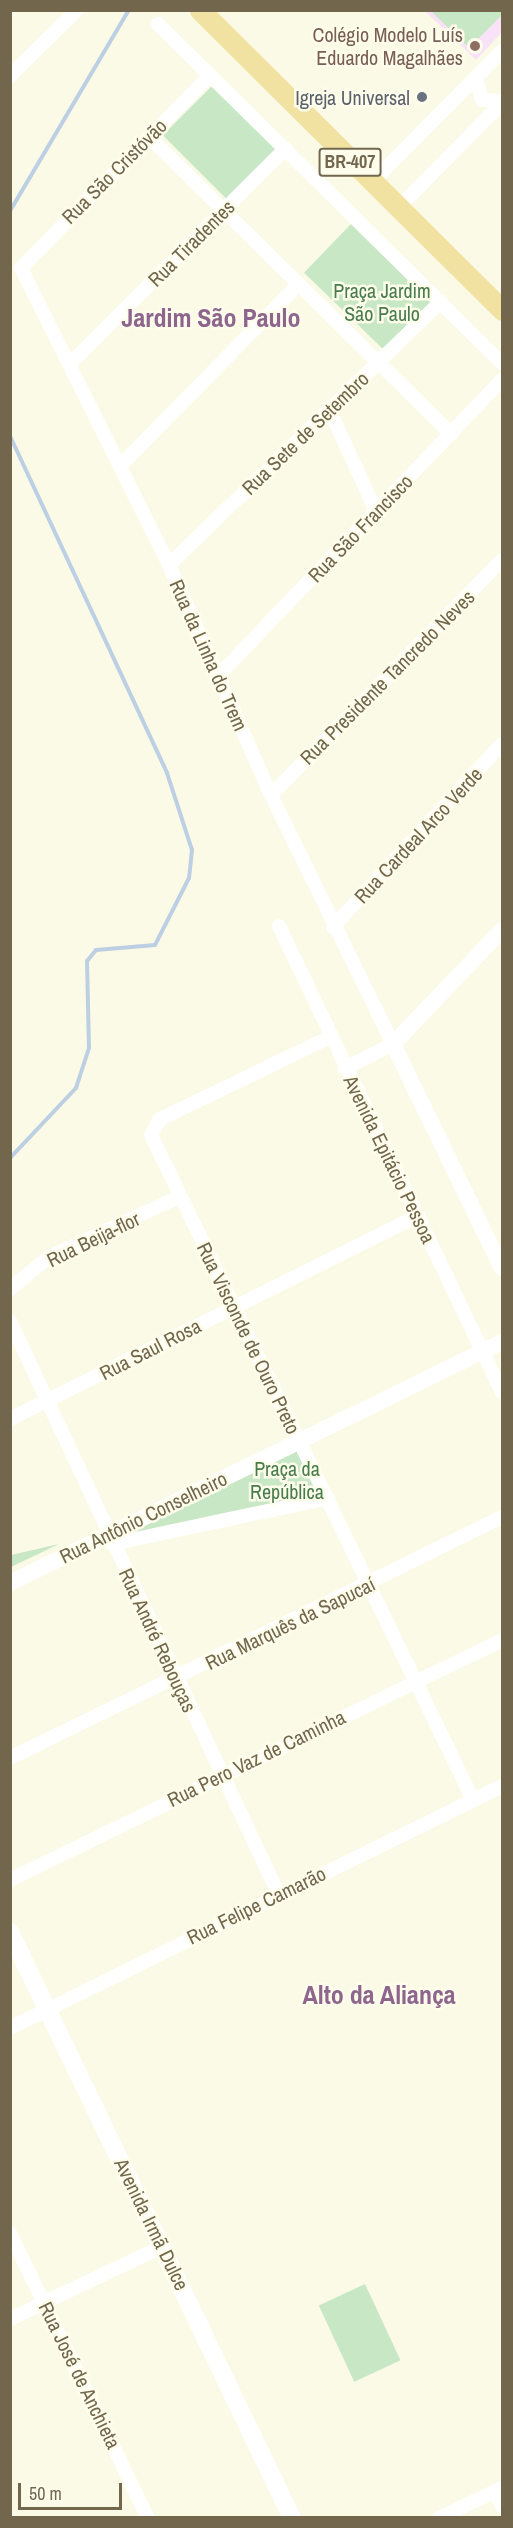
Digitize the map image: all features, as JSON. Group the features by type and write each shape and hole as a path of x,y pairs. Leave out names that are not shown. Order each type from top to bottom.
{"highway":[{"name":"BR-407","path":"201,10 397,209 502,310"}],"main road":[{"name":"Avenida Irmã Dulce","path":"10,1932 292,2517"}],"street":[{"path":"10,76 77,10"},
{"path":"158,24 502,363"},
{"path":"371,183 502,51"},
{"name":"Rua São Cristóvão","path":"21,268 210,75"},
{"path":"476,78 482,100 502,102"},
{"path":"397,209 502,102"},
{"path":"149,137 451,434"},
{"name":"Rua Tiradentes","path":"70,364 286,148"},
{"name":"Rua da Linha do Trem","path":"21,268 169,565 271,795 333,927 393,1044"},
{"path":"120,466 299,284"},
{"name":"Rua Sete de Setembro","path":"169,565 441,301"},
{"name":"Rua São Francisco","path":"218,676 502,380"},
{"path":"329,409 376,511"},
{"name":"Rua Presidente Tancredo Neves","path":"271,795 502,560"},
{"name":"Rua Cardeal Arco Verde","path":"333,927 502,744"},
{"name":"Avenida Epitácio Pessoa","path":"279,926 330,1037 502,1392"},
{"path":"345,1068 393,1044 502,930"},
{"name":"Rua Visconde de Ouro Preto","path":"330,1037 160,1119 151,1136 328,1498 368,1586 418,1680 474,1800"},
{"path":"393,1044 502,1268"},
{"name":"Rua Beija-flor","path":"10,1289 49,1257 179,1197"},
{"name":"Rua Saul Rosa","path":"10,1419 418,1216"},
{"name":"Rua André Rebouças","path":"10,1321 45,1402 279,1893"},
{"name":"Rua Antônio Conselheiro","path":"10,1583 110,1539 300,1440 484,1353 502,1342"},
{"name":"Rua Antônio Conselheiro","path":"110,1539 328,1498"},
{"name":"Rua Marquês da Sapucaí","path":"10,1758 368,1586 502,1517"},
{"name":"Rua Pero Vaz de Caminha","path":"10,1880 222,1774 502,1640"},
{"name":"Rua Felipe Camarão","path":"10,2028 279,1893 502,1786"},
{"name":"Rua José de Anchieta","path":"10,2233 148,2517"},
{"path":"10,2319 163,2246"},
{"path":"439,2517 499,2489 502,2506"}],"shaded area":[{"name":"Colégio Modelo Luís Eduardo Magalhães","path":"425,11 502,11 502,32 476,60"}],"green space":[{"name":"Colégio Modelo Luís Eduardo Magalhães","path":"431,11 502,11 502,15 469,48"},
{"path":"213,85 277,149 227,200 163,135"},
{"name":"Praça Jardim São Paulo","path":"352,223 433,301 385,351 304,273"},
{"name":"Praça da República","path":"298,1451 321,1496 118,1539"},
{"path":"59,1544 11,1567 11,1555"},
{"path":"365,2284 400,2360 354,2382 319,2306"}],"waterway":[{"path":"10,211 129,10"},
{"path":"10,436 167,773 192,850 189,878 155,945 96,950 87,961 89,1048 76,1088 10,1158"}],"place":[{"name":"Colégio Modelo Luís Eduardo Magalhães","path":"475,46"},
{"name":"Igreja Universal","path":"422,97"}],"district":[{"name":"Jardim São Paulo","path":"211,318"},
{"name":"Alto da Aliança","path":"379,1995"}]}
